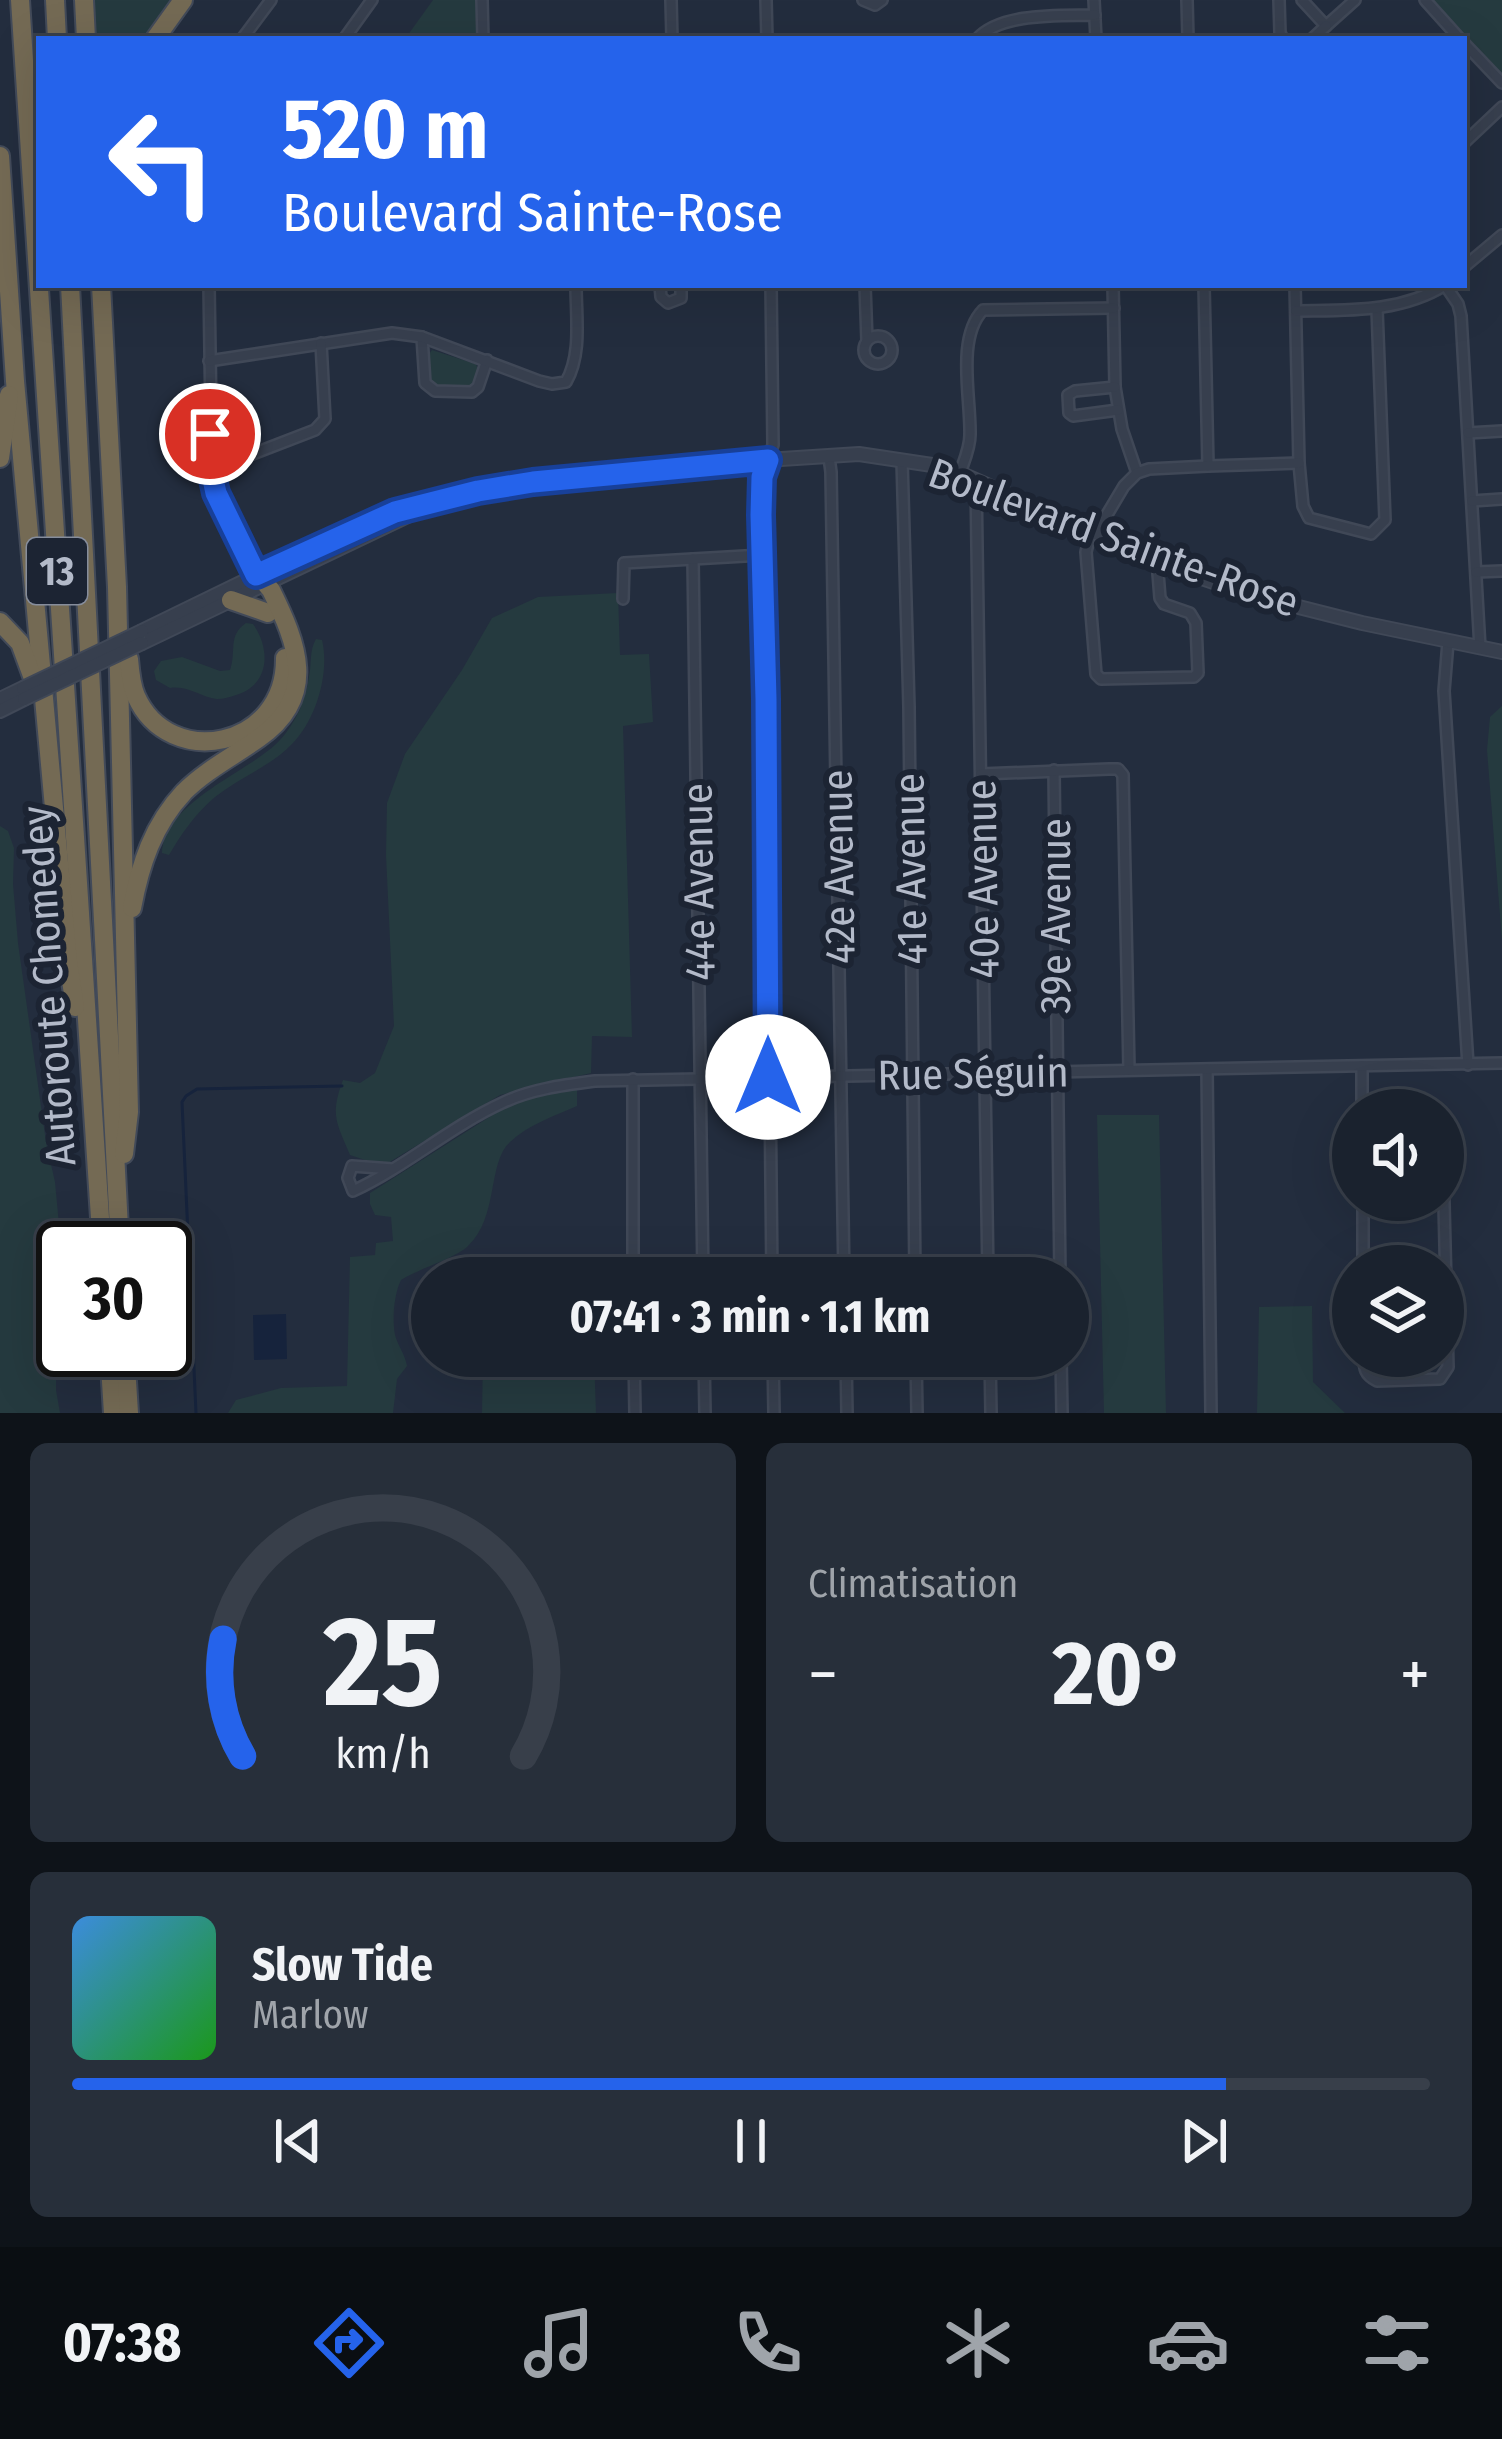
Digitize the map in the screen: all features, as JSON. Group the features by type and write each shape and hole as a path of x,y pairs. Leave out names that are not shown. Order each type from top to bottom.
{"highway":[{"name":"Autoroute Chomedey","path":"20,0 36,244"},
{"path":"55,0 57,36"},
{"path":"84,0 86,36"},
{"path":"157,36 183,0"},
{"path":"0,156 13,361 68,961 95,1142"},
{"name":"Autoroute Chomedey","path":"39,288 100,1221"},
{"name":"Autoroute Chomedey","path":"70,288 118,1221"},
{"path":"102,288 117,587 129,1112 118,1213"},
{"path":"0,458 13,361"},
{"path":"125,943 143,859 163,819 202,776 269,731 291,700 296,646 271,590 260,582"},
{"path":"117,587 138,700 162,726 178,735 220,740 258,724 282,687 285,657 260,582"},
{"path":"231,600 268,613"},
{"path":"0,622 24,650 47,729"},
{"path":"111,1377 113,1413"},
{"path":"127,1377 129,1413"}],"street":[{"path":"244,36 271,0"},
{"path":"346,36 372,0"},
{"path":"482,0 483,36"},
{"path":"671,0 672,36"},
{"path":"766,0 767,36"},
{"path":"863,0 874,4 882,0"},
{"path":"1094,0 1096,36"},
{"path":"1187,0 1188,36"},
{"path":"1279,0 1282,36"},
{"path":"1302,0 1326,26"},
{"path":"1315,36 1355,0"},
{"path":"1426,0 1454,36"},
{"path":"980,36 1025,18 1095,15"},
{"path":"1467,49 1502,83"},
{"path":"1467,140 1502,107"},
{"path":"1467,264 1502,235"},
{"path":"209,288 211,470 220,504 260,582"},
{"path":"209,361 392,333 422,337 539,381 566,382 576,353 576,288"},
{"path":"660,288 668,303 681,298 681,288"},
{"path":"771,288 773,445 762,477 762,555 772,1257"},
{"path":"866,288 867,341"},
{"path":"1114,288 1115,388 1137,473"},
{"path":"1204,288 1208,466"},
{"path":"1295,288 1303,506 1309,518 1371,534 1385,520 1377,309"},
{"path":"1296,311 1377,309 1423,298 1440,288"},
{"path":"1447,288 1461,316 1480,648"},
{"path":"960,473 970,440 972,321 983,310 1114,308"},
{"path":"422,337 425,382 435,392 472,392 487,360"},
{"path":"211,470 321,425 325,414 321,343"},
{"path":"1115,388 1068,395 1069,412 1073,416 1118,410"},
{"path":"1468,433 1502,431"},
{"name":"Boulevard Sainte-Rose","path":"0,699 24,693 438,501 514,484 859,454 960,473 1156,561 1270,600 1502,652"},
{"name":"42e Avenue","path":"829,457 844,1257"},
{"name":"41e Avenue","path":"902,460 915,1257"},
{"path":"1156,561 1160,598 1190,613 1196,622 1198,673 1101,679 1096,674 1086,552 1093,532 1124,486 1137,473 1149,470 1299,463"},
{"name":"40e Avenue","path":"976,480 988,1257"},
{"path":"1472,501 1502,500"},
{"path":"623,599 623,562 762,555"},
{"name":"44e Avenue","path":"693,559 703,1257"},
{"path":"1476,572 1502,571"},
{"name":"Boulevard Sainte-Rose","path":"142,637 231,600 260,582"},
{"path":"1448,642 1444,691 1468,1064"},
{"name":"Boulevard Sainte-Rose","path":"0,711 24,693"},
{"name":"39e Avenue","path":"1054,770 1060,1257"},
{"path":"981,774 1118,770 1125,784 1129,1070"},
{"name":"Rue Séguin","path":"393,1169 352,1166 348,1178 353,1191 393,1169 500,1104 569,1084 1502,1063"},
{"path":"1362,1066 1363,1089"},
{"path":"1207,1069 1211,1413"},
{"path":"632,1079 633,1257"},
{"path":"634,1377 635,1413"},
{"path":"704,1377 705,1413"},
{"path":"773,1377 774,1413"},
{"path":"846,1377 847,1413"},
{"path":"916,1377 917,1413"},
{"path":"990,1377 991,1413"},
{"path":"1061,1377 1062,1413"},
{"path":"1370,1377 1377,1381 1442,1377"}],"green space":[{"path":"91,0 176,0 150,36 94,36"},
{"path":"433,0 482,0 483,36 407,36"},
{"path":"1426,0 1502,0 1502,80 1467,43 1467,36 1460,36"},
{"path":"432,350 476,364 473,384 436,387 428,381 427,357"},
{"path":"618,593 620,655 649,654 653,722 623,726 632,1037 592,1036 591,1073 500,1095 383,1166 350,1155 336,1118 343,1080 360,1083 375,1073 394,1026 387,803 405,754 492,618 538,597"},
{"path":"246,623 253,624 259,634 264,655 261,675 247,690 217,699 156,680 154,671 161,661 182,657 230,670 234,639"},
{"path":"316,639 322,640 324,653 322,681 301,734 274,759 215,797 169,855 162,853 166,835 191,804 262,755 288,730 305,694"},
{"path":"1502,706 1502,941 1487,750 1490,717"},
{"path":"0,826 8,831 14,848 18,943 59,1221 36,1221 36,1377 56,1377 60,1413 0,1413"},
{"path":"577,1089 577,1106 525,1131 503,1151 484,1220 468,1246 451,1257 411,1257 411,1275 401,1280 395,1299 394,1329 407,1366 397,1379 393,1413 228,1413 236,1400 281,1388 347,1386 350,1257 375,1255 376,1243 393,1241 391,1217 375,1215 370,1193 502,1109 529,1098"},
{"path":"1097,1115 1159,1115 1166,1413 1104,1413"},
{"path":"1312,1306 1313,1382 1345,1413 1257,1413 1259,1307"},
{"path":"483,1377 595,1377 596,1413 482,1413"}],"water":[{"path":"286,1314 287,1359 254,1360 253,1315"}],"waterway":[{"path":"196,1413 182,1102 197,1089 342,1086"}],"route":[{"path":"210,434 212,483 256,575 408,507 478,491 768,460 762,477 761,515 768,1077"}]}
